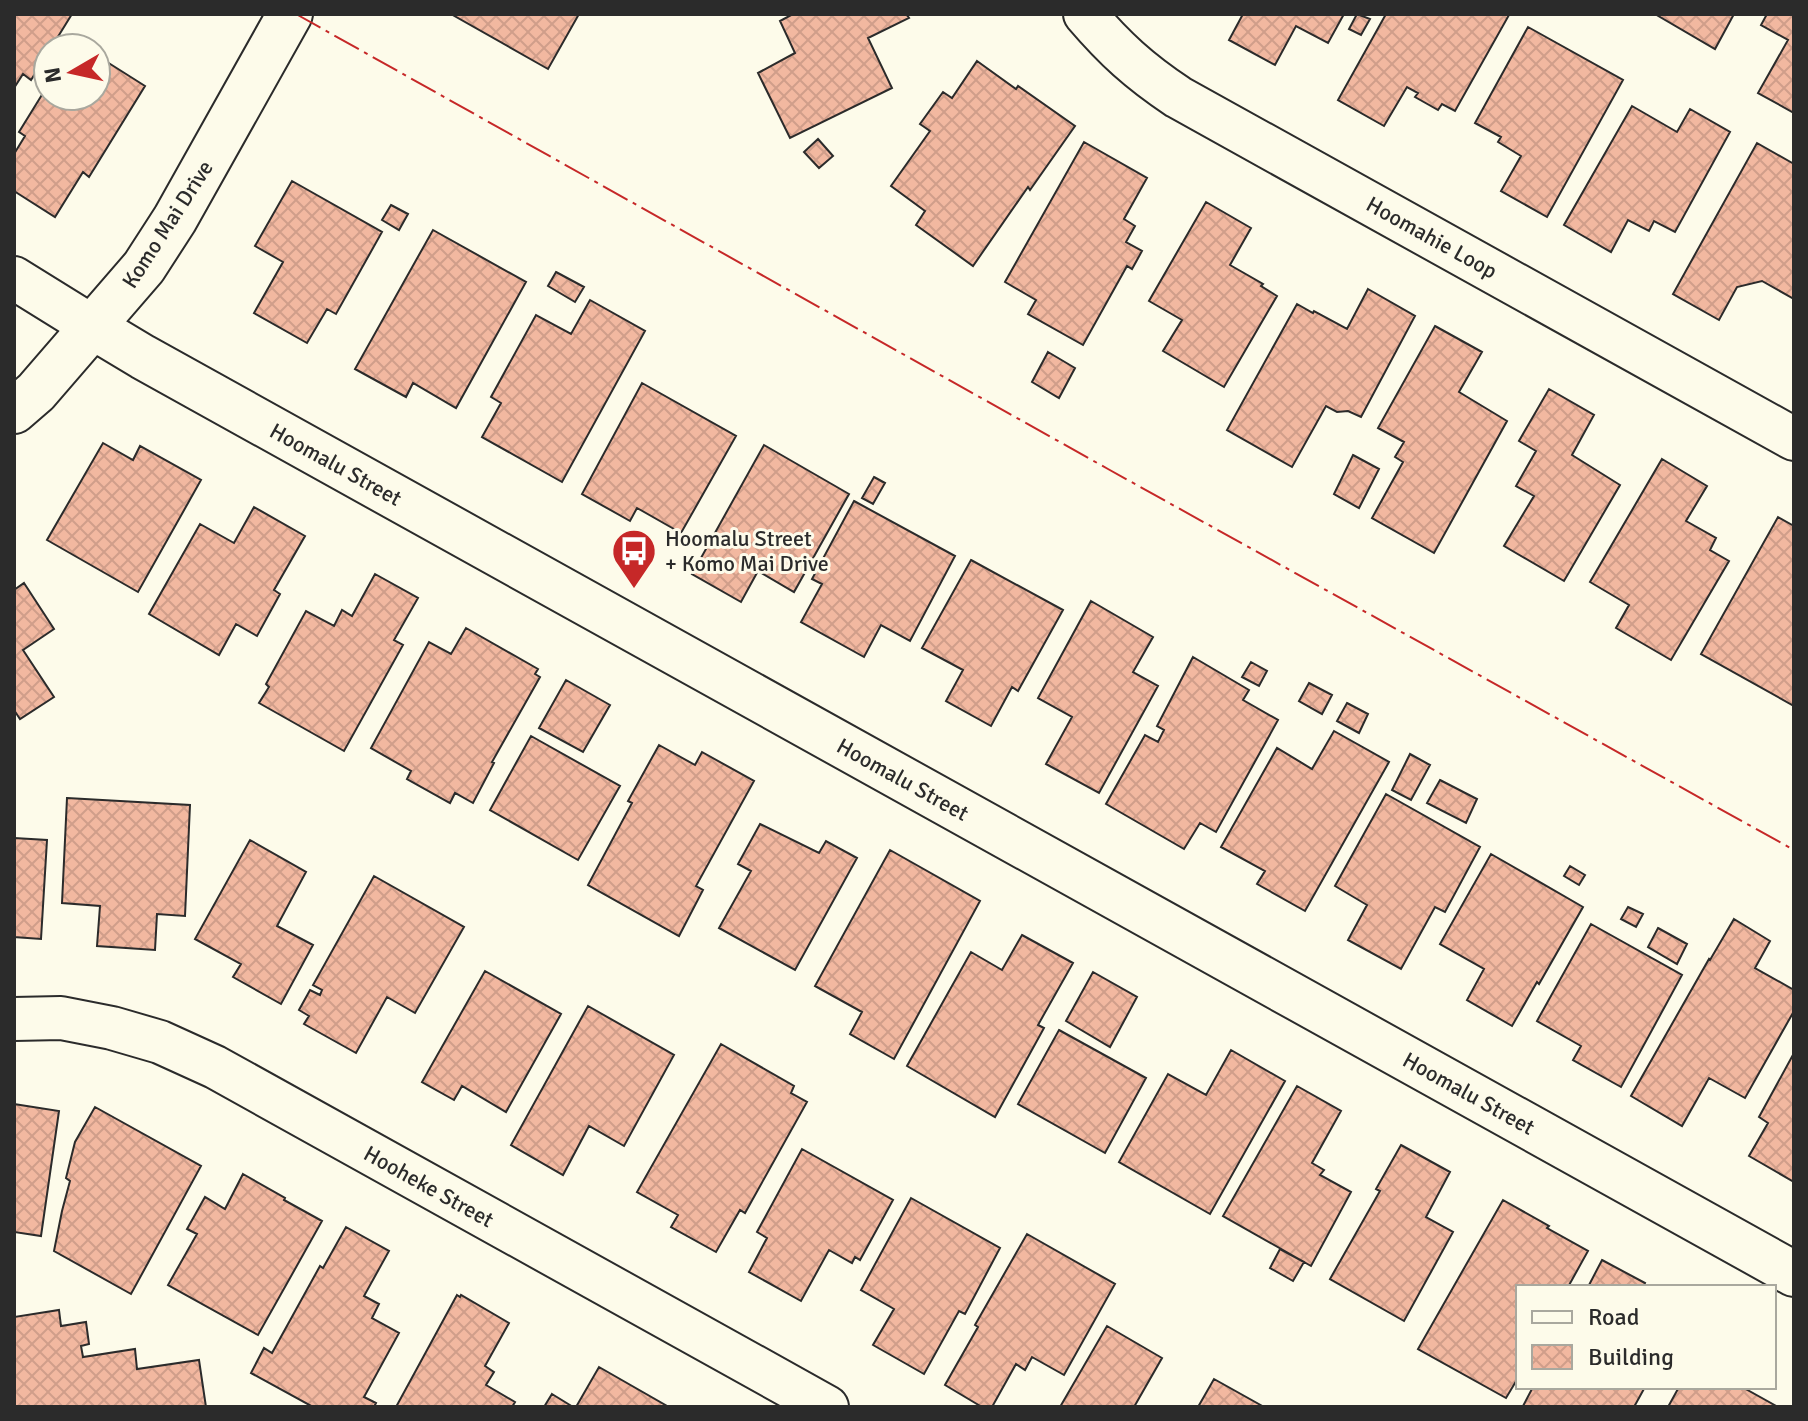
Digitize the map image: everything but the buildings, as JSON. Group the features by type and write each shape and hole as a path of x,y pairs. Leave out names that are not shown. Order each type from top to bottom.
{"street":[{"name":"Komo Mai Drive","path":"14,411 36,392 144,267 175,219 290,14"},
{"name":"Hoomahie Loop","path":"1085,14 1110,43 1143,73 1178,97 1794,439"},
{"name":"Hoomalu Street","path":"14,278 143,357 1794,1274"},
{"name":"Hooheke Street","path":"14,1019 61,1018 112,1028 160,1042 215,1067 827,1407"}],"power":[{"path":"296,14 1794,850"}],"place":[{"name":"Hoomalu Street + Komo Mai Drive","path":"634,590"}]}
